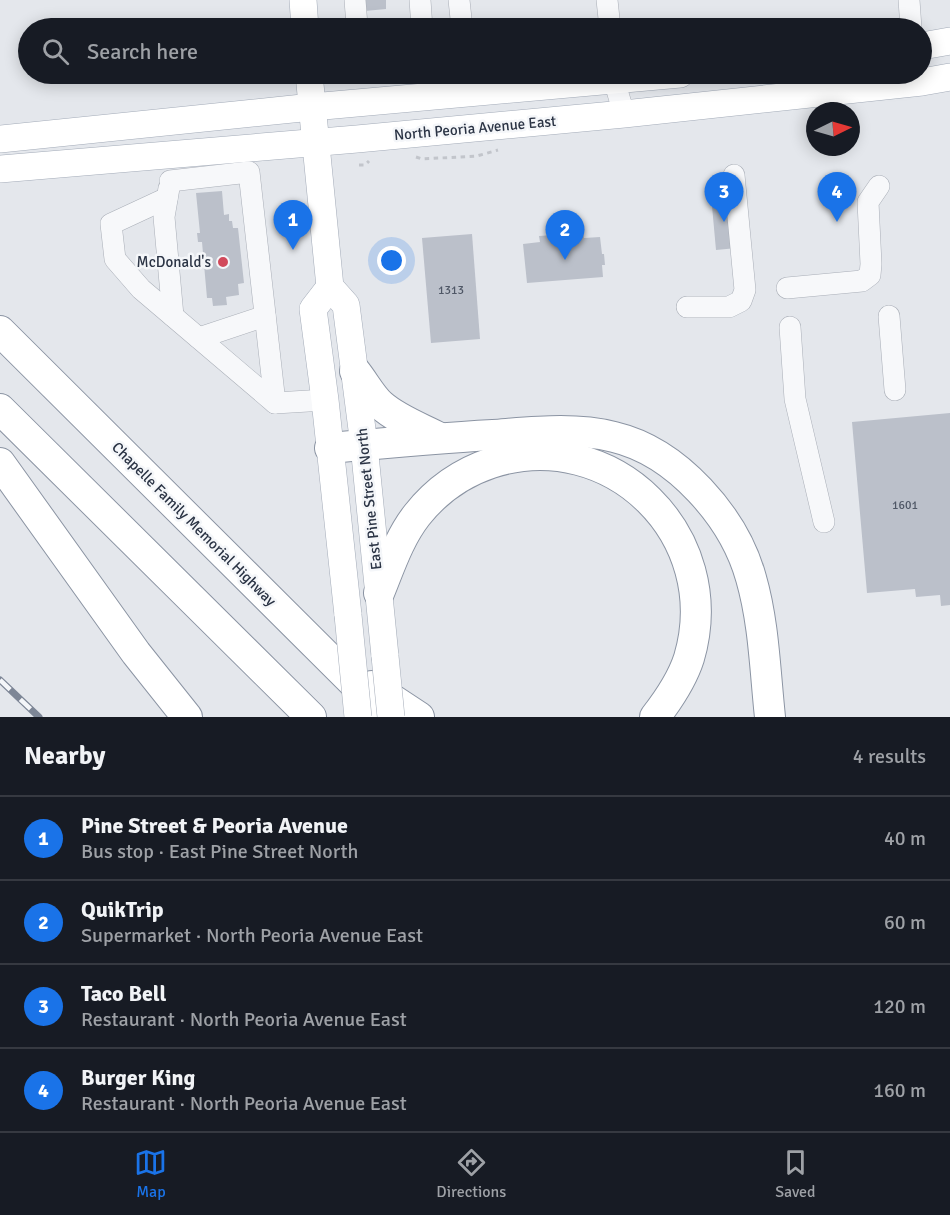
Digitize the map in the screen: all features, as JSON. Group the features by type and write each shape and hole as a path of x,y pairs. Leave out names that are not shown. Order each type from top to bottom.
{"highway":[{"name":"Chapelle Family Memorial Highway","path":"0,331 389,717"},
{"path":"355,371 386,410 440,438"},
{"path":"0,409 311,717"},
{"path":"330,448 558,430 590,432 615,437 656,455 694,485 722,517 733,535 750,576 757,604 770,717"},
{"path":"379,593 406,530 432,498 461,476 480,467 519,456 558,456 594,465 630,484 664,516 684,551 695,591 693,634 689,658 670,698 655,717"},
{"path":"0,463 136,653 187,717"},
{"path":"322,652 419,717"}],"main road":[{"path":"303,0 304,18"},
{"path":"932,44 950,41"},
{"name":"North Peoria Avenue East","path":"932,78 950,77"},
{"name":"East Pine Street North","path":"310,84 330,287 346,305 355,371 379,593 389,717"},
{"path":"0,139 544,84"},
{"name":"North Peoria Avenue East","path":"0,169 624,114 871,84"},
{"path":"330,287 314,309 358,717"}],"street":[{"path":"355,0 356,18"},
{"path":"420,0 421,18"},
{"path":"459,0 461,18"},
{"path":"607,0 609,18"},
{"path":"909,0 910,18"},
{"path":"616,84 624,114"},
{"path":"166,155 168,189 164,217 173,316"},
{"path":"275,403 249,172 168,189 111,224 115,260 141,289 275,403 325,400"},
{"path":"687,308 729,307 741,301 745,290 734,175"},
{"path":"787,288 862,281 870,275 872,264 868,202 879,186"},
{"path":"199,338 265,316"},
{"path":"889,316 895,390"},
{"path":"790,327 795,399 824,522"}],"building":[{"path":"365,0 386,0 386,9 365,11"},
{"name":"McDonald's","path":"222,191 224,215 229,214 229,221 232,221 233,228 238,228 244,283 238,284 239,295 226,297 227,305 213,306 212,298 207,298 202,242 198,242 197,233 200,233 196,193"},
{"path":"731,193 737,248 716,250 711,195"},
{"path":"583,233 584,238 600,237 605,265 602,265 603,277 527,283 523,244 540,242 539,236"},
{"path":"472,234 480,339 431,343 422,238"},
{"path":"950,413 950,605 941,606 940,595 916,597 915,589 867,593 852,422"}],"railway":[{"path":"0,680 39,717"}],"place":[{"name":"Taco Bell","path":"724,222"},
{"name":"Burger King","path":"837,222"},
{"name":"Pine Street & Peoria Avenue","path":"293,250"},
{"name":"QuikTrip","path":"565,260"},
{"name":"McDonald's","path":"223,262"}]}
